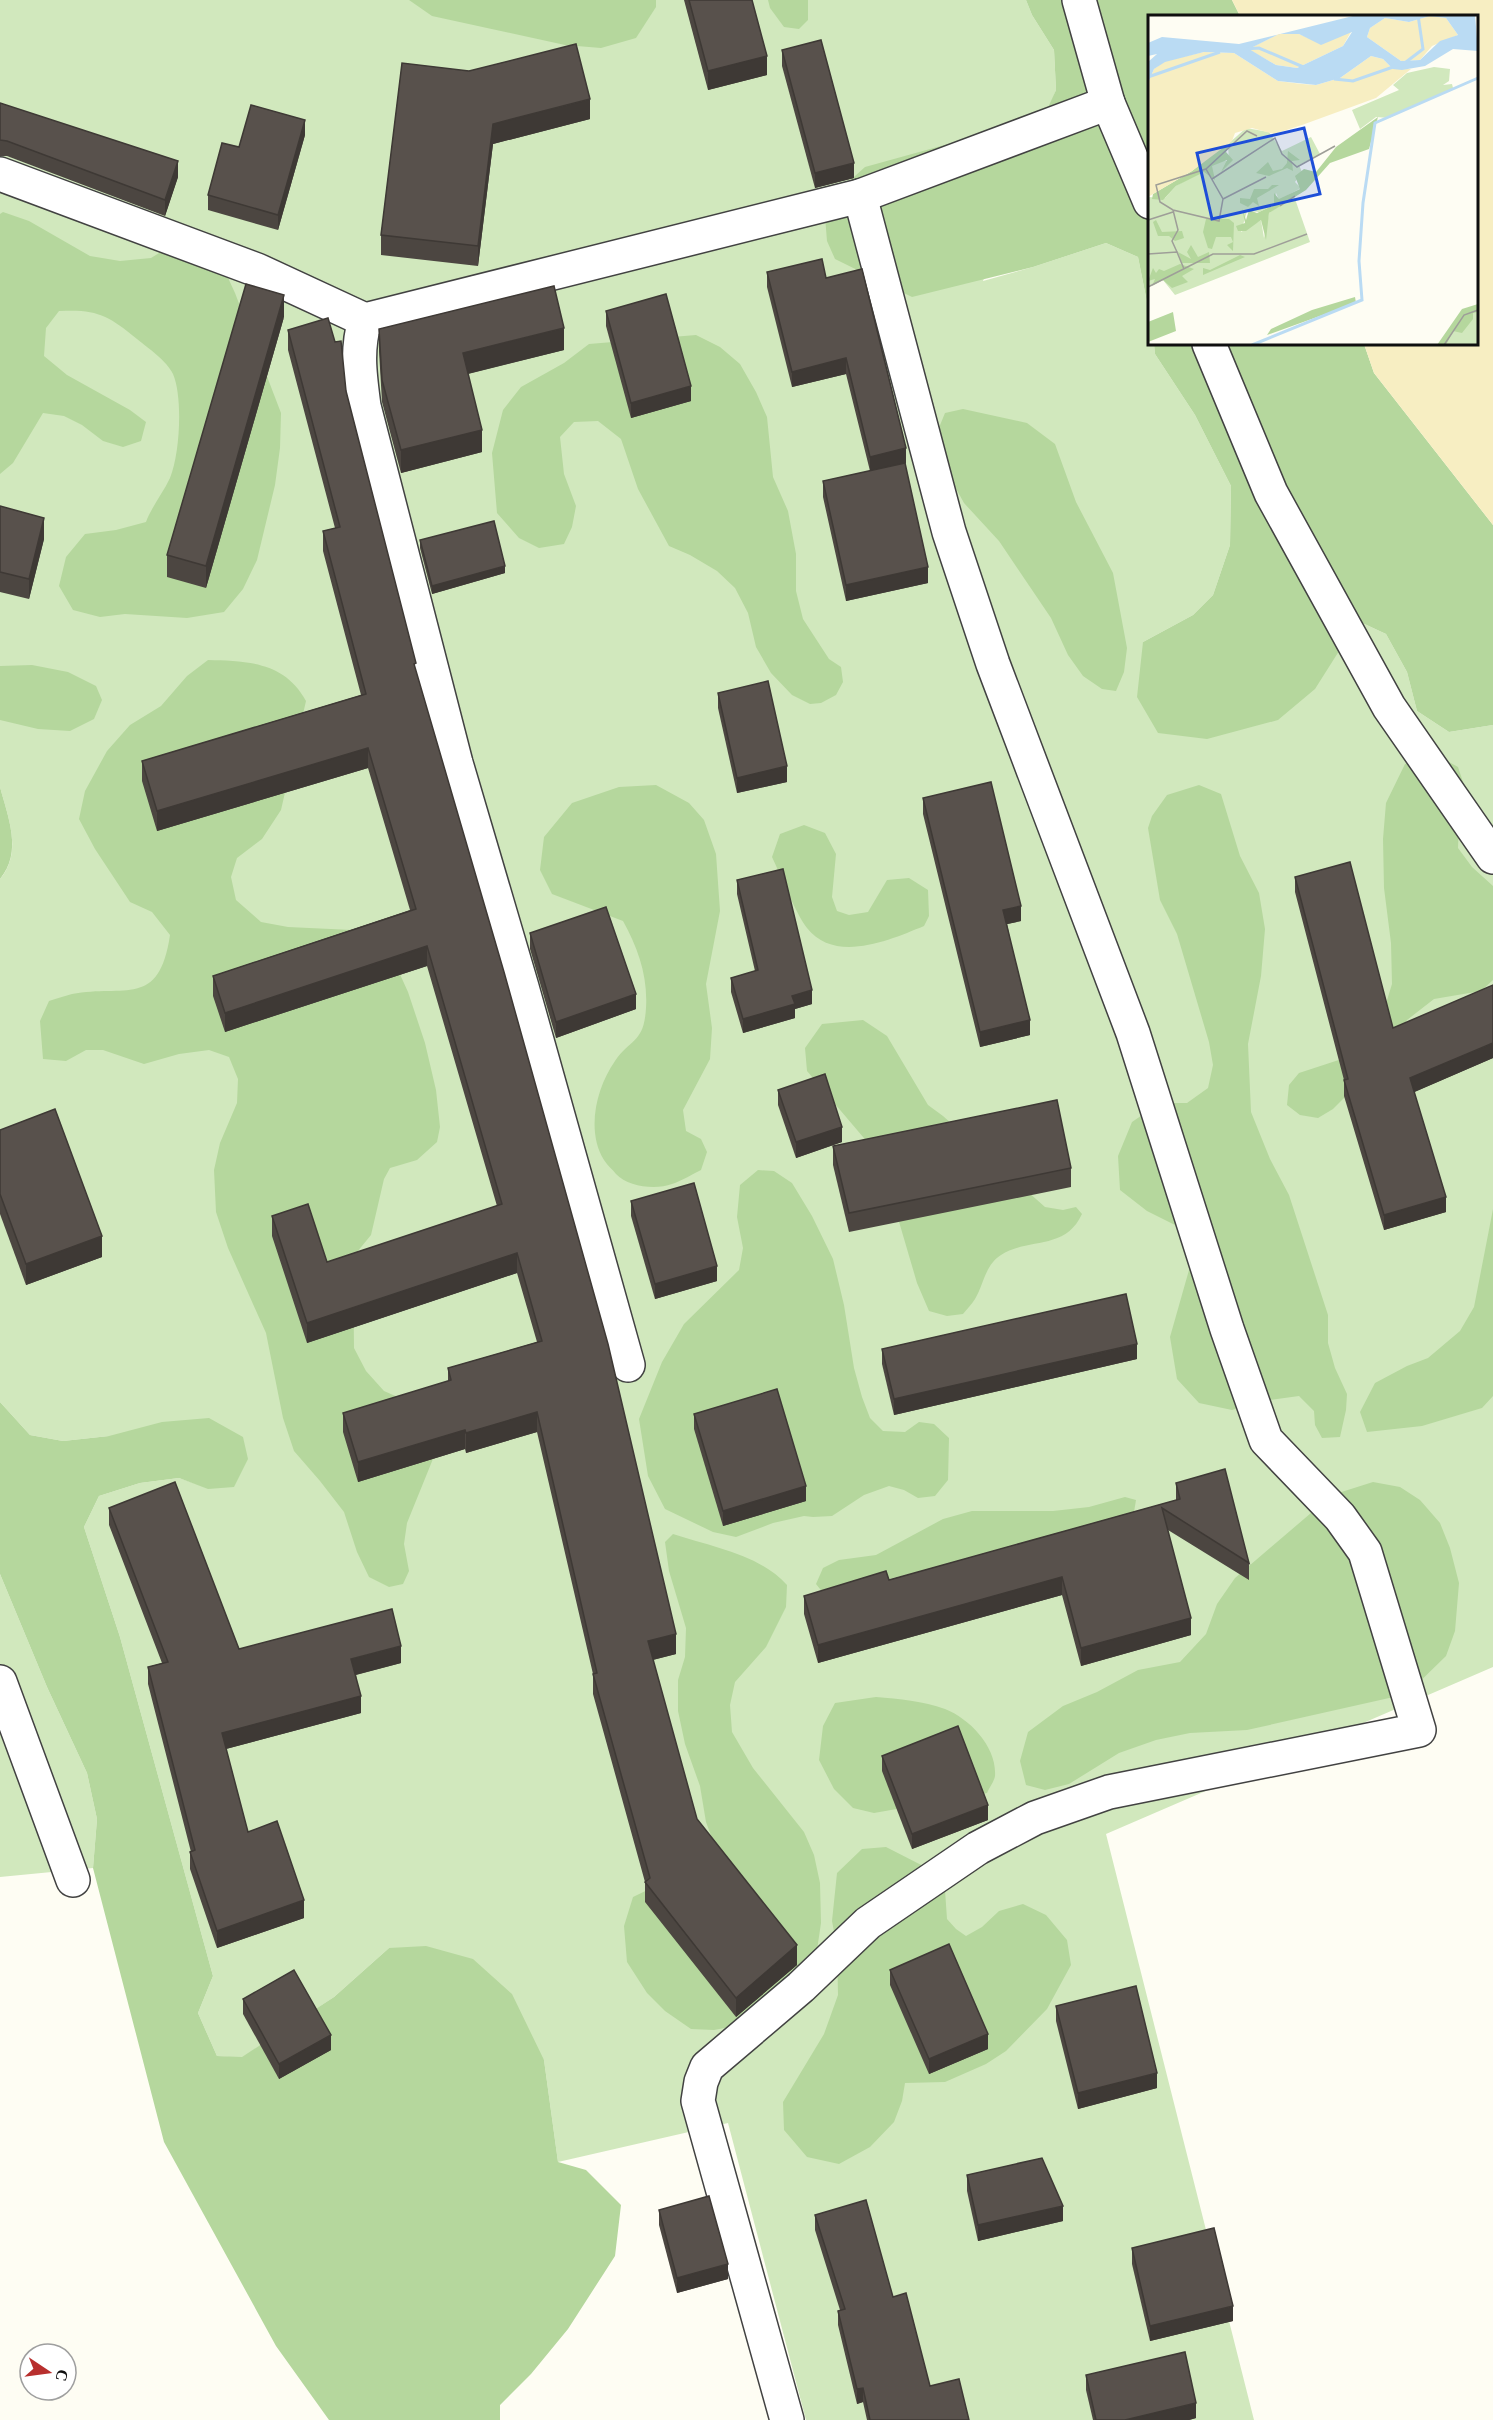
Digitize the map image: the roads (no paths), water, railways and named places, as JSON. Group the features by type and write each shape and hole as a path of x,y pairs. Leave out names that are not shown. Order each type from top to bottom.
{"street":[{"path":"1079,0 1108,103 1148,200"},
{"path":"0,174 257,270 365,320 860,196 1108,103"},
{"path":"787,2420 698,2101 701,2082 707,2067 801,1987 868,1923 978,1848 1035,1818 1109,1792 1419,1730 1365,1552 1340,1517 1266,1440 1224,1318 1133,1033 993,664 949,532 860,196"},
{"path":"365,320 360,337 358,366 364,406 456,763 628,1365"},
{"path":"1209,345 1271,494 1389,707 1493,857"},
{"path":"0,1682 72,1880"}]}
